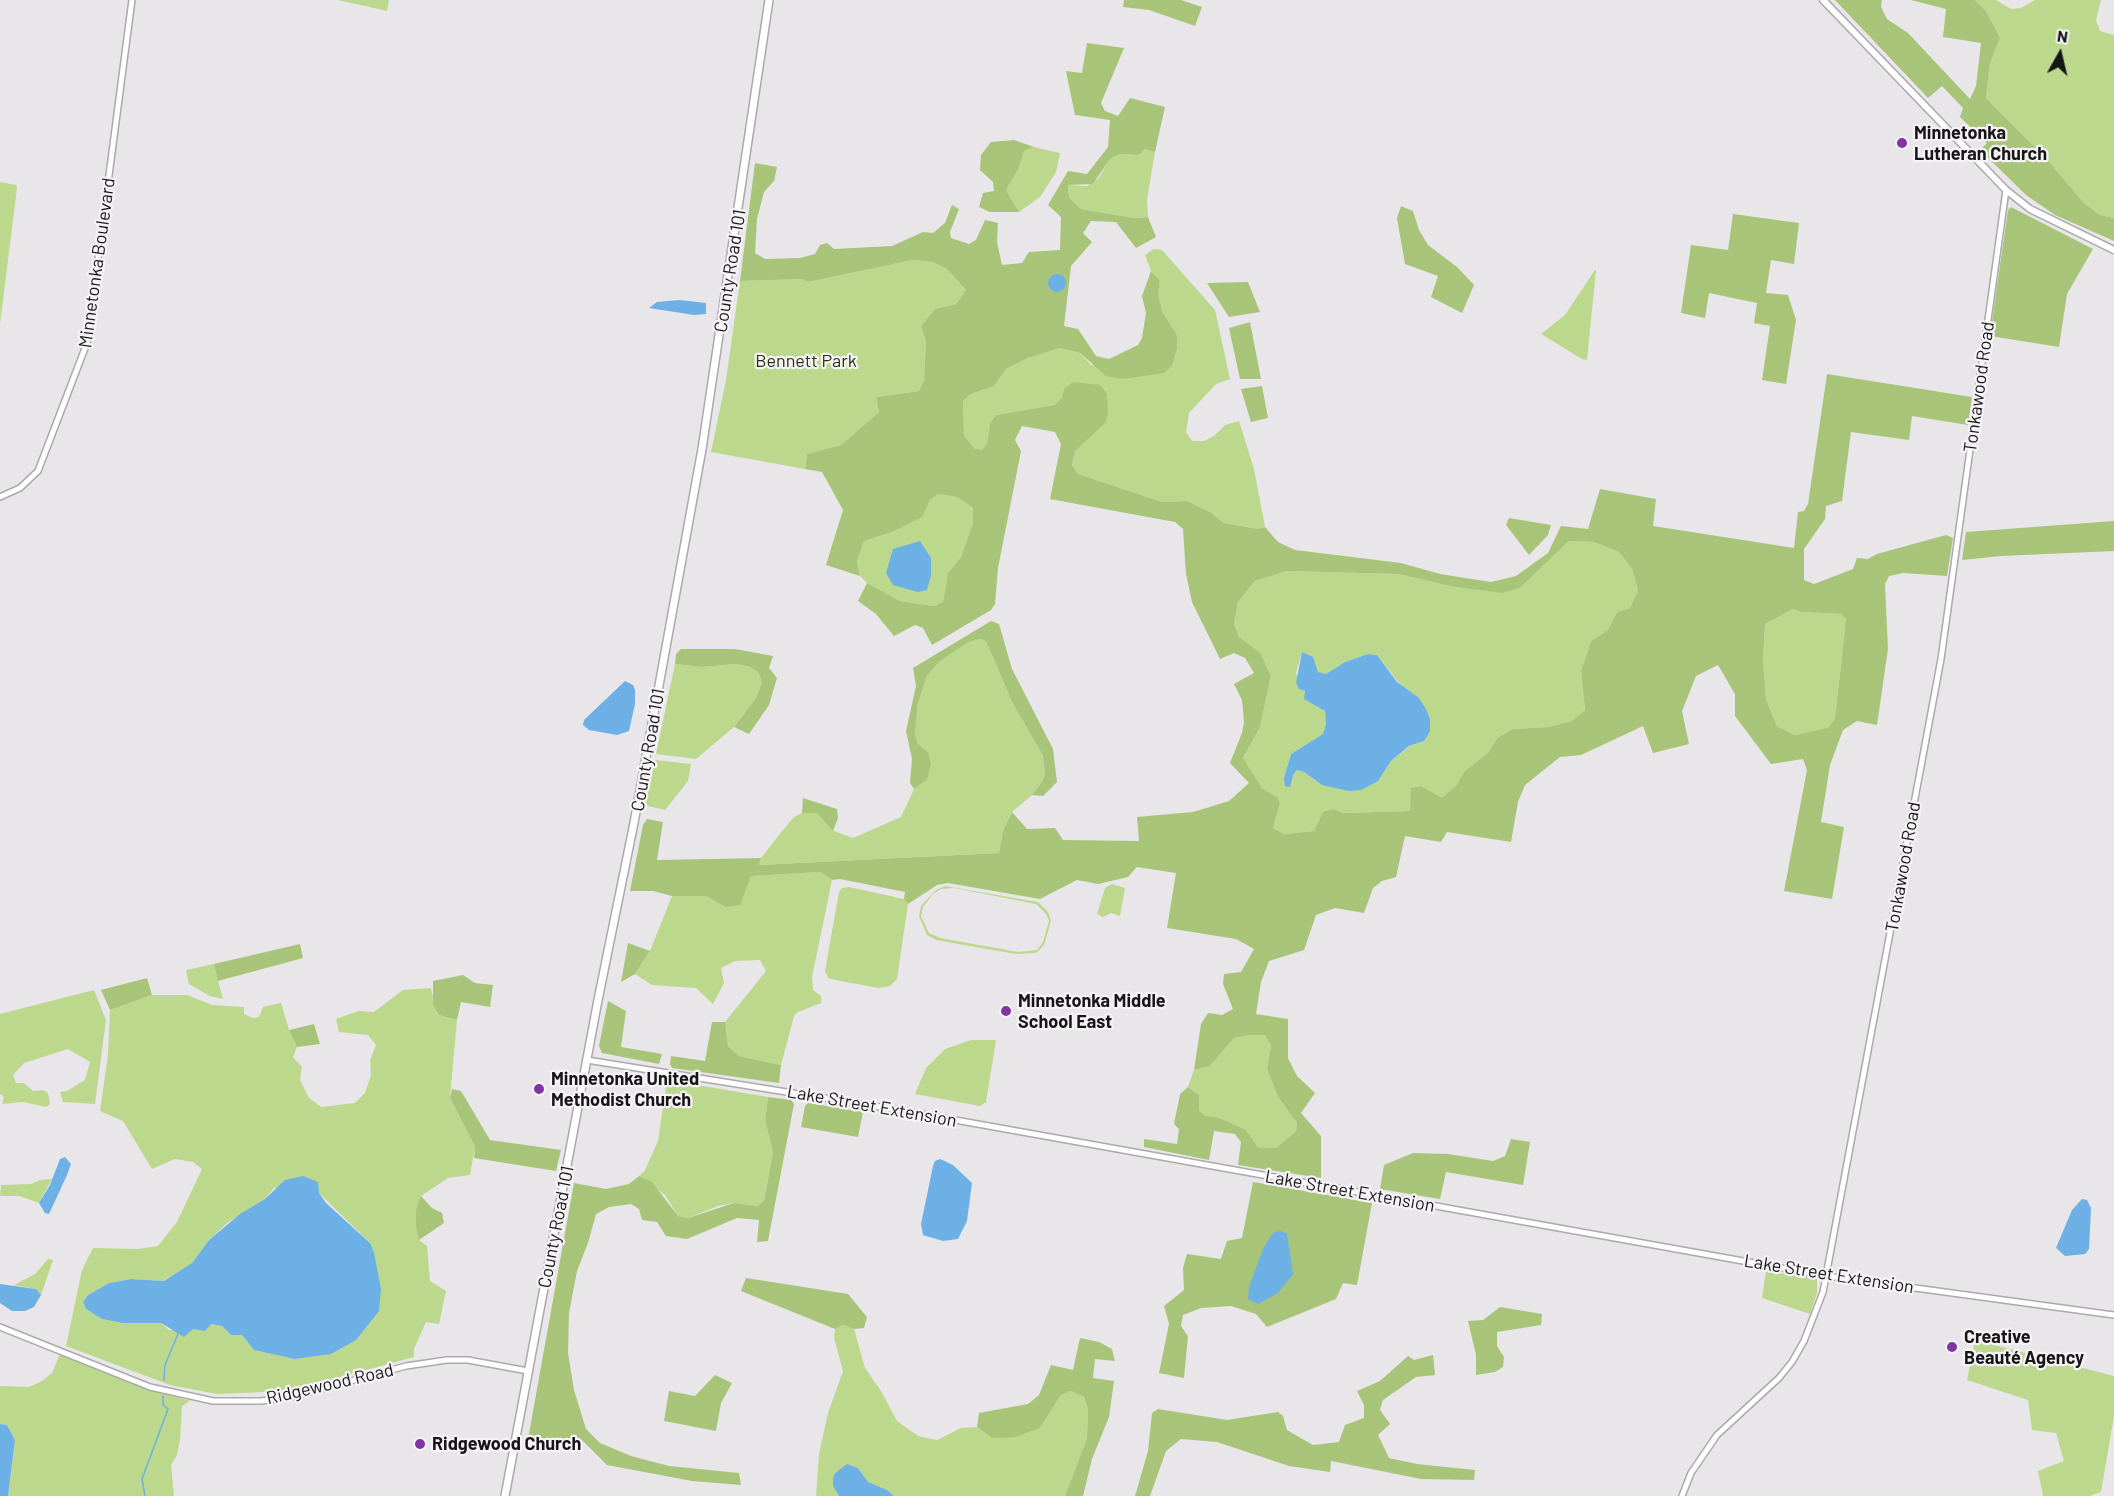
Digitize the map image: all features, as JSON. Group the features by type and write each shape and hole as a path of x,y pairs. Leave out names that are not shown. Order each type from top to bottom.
{"main road":[{"name":"County Road 101","path":"505,1496 634,823 702,449 769,0"},
{"path":"1823,0 2006,190 2030,208 2114,250"}],"street":[{"name":"Minnetonka Boulevard","path":"0,497 20,488 38,471 87,343 132,0"},
{"name":"Tonkawood Road","path":"1682,1496 1691,1473 1718,1434 1779,1378 1792,1362 1815,1316 1827,1275 1941,658 2006,190"},
{"name":"Lake Street Extension","path":"587,1060 872,1106 1827,1275 2114,1316"},
{"name":"Ridgewood Road","path":"0,1327 150,1387 213,1401 261,1401 292,1397 406,1366 447,1360 468,1360 528,1371"}],"green space":[{"path":"338,0 389,0 387,11"},
{"path":"1124,0 1181,0 1202,7 1195,26 1149,10 1123,7"},
{"path":"1835,0 1882,0 1881,7 1887,19 1908,33 1970,99 1976,86 1981,43 1943,37 1946,9 1911,0 1975,0 1986,11 2000,38 1990,64 1986,98 2045,157 2084,203 2100,215 2114,218 2114,241 2055,215 2026,195 1980,150 1987,143 1960,117 1963,108 1942,86 1928,98"},
{"path":"1975,0 1996,0 2011,9 2021,8 2035,0 2101,0 2096,20 2100,31 2114,35 2114,218 2100,215 2084,203 2045,157 1986,98 1990,64 2000,38 1986,11"},
{"path":"1087,43 1124,48 1101,103 1105,111 1118,116 1130,98 1165,107 1155,152 1145,149 1139,155 1119,154 1110,159 1093,184 1068,185 1069,197 1081,209 1134,218 1148,217 1156,237 1136,248 1116,222 1091,221 1083,233 1092,242 1071,266 1064,326 1078,329 1096,356 1109,359 1138,345 1142,338 1146,313 1142,296 1151,271 1160,280 1158,295 1163,313 1177,335 1177,349 1172,366 1164,373 1123,379 1106,376 1080,353 1060,348 1028,358 1006,369 994,386 971,394 963,401 964,436 974,448 982,450 987,443 990,423 996,415 1054,405 1062,398 1064,389 1073,382 1100,385 1107,394 1108,414 1105,423 1075,451 1072,465 1078,474 1162,502 1187,501 1210,512 1224,523 1258,529 1265,527 1278,542 1295,550 1401,563 1440,574 1491,582 1516,576 1548,553 1561,526 1588,529 1600,489 1656,499 1653,526 1794,548 1798,512 1804,511 1808,504 1827,374 1972,397 1968,425 1912,416 1909,440 1851,432 1842,501 1826,506 1825,519 1804,549 1804,580 1814,584 1853,569 1857,558 1868,559 1877,554 1946,535 1953,538 1947,576 1903,573 1889,576 1885,584 1888,649 1877,725 1857,721 1843,730 1830,765 1821,822 1844,827 1832,899 1784,891 1807,770 1803,759 1771,764 1735,716 1735,694 1718,665 1696,676 1682,711 1689,744 1653,753 1643,726 1581,755 1560,757 1525,785 1518,802 1511,842 1447,832 1441,842 1405,836 1396,877 1382,881 1373,888 1364,913 1335,908 1316,915 1304,950 1269,961 1261,982 1256,1014 1288,1019 1288,1058 1297,1076 1315,1093 1301,1113 1321,1136 1321,1178 1238,1165 1241,1142 1235,1134 1214,1131 1209,1160 1144,1147 1144,1139 1177,1144 1179,1129 1174,1124 1180,1094 1188,1087 1199,1095 1199,1110 1205,1116 1220,1118 1246,1130 1258,1147 1276,1148 1296,1131 1297,1123 1278,1097 1267,1069 1271,1046 1265,1035 1234,1038 1210,1066 1194,1070 1201,1024 1208,1013 1222,1015 1233,1009 1223,984 1224,974 1241,972 1254,949 1236,939 1167,928 1176,873 1137,867 1128,877 1098,884 1077,880 1040,899 948,883 937,885 908,904 904,899 905,892 840,879 832,880 820,872 751,876 740,905 725,907 706,896 672,896 653,891 630,891 643,825 647,819 663,822 657,860 761,858 759,865 999,853 1003,831 1012,812 1027,829 1055,828 1063,840 1139,841 1137,817 1193,812 1229,801 1249,783 1230,763 1244,722 1242,700 1234,684 1254,673 1245,658 1234,653 1220,659 1192,602 1186,574 1183,529 1175,522 1050,499 1061,444 1055,432 1022,426 1015,440 1021,451 998,568 995,604 991,610 932,645 923,628 915,625 894,636 876,614 858,601 867,583 900,601 934,606 943,602 948,573 961,557 973,523 973,508 957,497 938,494 930,500 922,517 892,532 864,541 857,561 860,576 826,565 843,510 822,472 805,469 807,454 841,445 879,412 876,397 919,391 924,380 926,342 921,326 935,309 956,304 966,290 947,269 933,262 913,260 808,282 803,279 740,281 755,163 777,167 774,181 764,192 757,219 755,253 765,259 800,258 815,254 820,245 827,243 834,249 892,246 923,232 933,233 945,223 952,205 959,209 950,232 951,238 969,244 976,240 985,220 998,223 997,242 1002,265 1022,263 1029,252 1060,250 1061,217 1048,205 1068,171 1087,174 1108,147 1110,120 1075,115 1066,71 1082,73","holes":["1569,541 1594,542 1619,552 1632,569 1638,590 1630,608 1617,612 1608,630 1591,641 1581,671 1585,710 1572,721 1548,727 1513,729 1497,738 1488,753 1464,772 1456,786 1442,798 1421,786 1411,788 1410,811 1344,813 1333,809 1323,812 1314,831 1284,834 1273,828 1280,803 1278,798 1262,788 1243,758 1260,727 1271,676 1260,653 1239,637 1234,624 1238,602 1255,581 1287,571 1398,574 1450,586 1502,593 1520,588","1793,609 1801,612 1841,614 1846,619 1835,718 1828,728 1795,735 1777,726 1766,699 1763,661 1765,624"]},
{"path":"1014,140 1034,147 1024,151 1018,170 1006,190 1019,212 990,212 979,207 983,193 994,191 993,182 980,170 981,155 991,142"},
{"path":"1034,147 1060,153 1056,172 1040,197 1019,212 1006,190 1018,170 1024,151"},
{"path":"1145,149 1155,152 1147,200 1148,217 1134,218 1081,209 1069,197 1068,185 1087,186 1098,179 1110,159 1119,154 1139,155"},
{"path":"0,182 16,185 17,188 0,324"},
{"path":"1401,206 1413,211 1419,230 1428,245 1457,267 1474,285 1462,313 1431,297 1438,276 1405,264 1397,218"},
{"path":"2011,207 2093,249 2067,294 2059,347 1990,336 2008,210"},
{"path":"1733,214 1799,223 1794,264 1771,260 1766,293 1788,295 1796,320 1786,384 1762,380 1770,326 1754,323 1757,303 1709,293 1705,318 1681,313 1691,245 1728,250"},
{"path":"1154,249 1162,250 1215,310 1230,379 1216,384 1189,413 1186,432 1192,441 1204,441 1214,436 1225,425 1239,421 1254,469 1265,527 1258,529 1224,523 1210,512 1187,501 1162,502 1078,474 1072,465 1075,451 1081,444 1062,398 1054,405 996,415 990,423 987,443 982,450 974,448 964,436 963,401 971,394 994,386 1006,369 1028,358 1060,348 1080,353 1091,365 1163,373 1172,366 1177,349 1177,335 1163,313 1158,295 1160,280 1151,271 1145,255"},
{"name":"Bennett Park","path":"913,260 933,262 947,269 966,290 956,304 935,309 921,326 926,342 924,380 919,391 876,397 879,412 841,445 807,454 805,469 711,452 726,380 740,281 804,279 808,282"},
{"path":"1595,270 1587,360 1541,334 1565,315"},
{"path":"1248,282 1260,312 1229,317 1207,283"},
{"path":"1250,322 1261,379 1240,379 1229,328"},
{"path":"1262,386 1268,418 1251,422 1241,389"},
{"path":"938,494 957,497 973,508 973,523 961,557 948,573 943,602 934,606 900,601 867,583 860,576 857,561 864,541 892,532 921,517 930,500"},
{"path":"1509,518 1551,525 1548,535 1529,555 1506,525"},
{"path":"2114,521 2114,551 1962,560 1966,532"},
{"path":"1569,541 1594,542 1619,552 1632,569 1638,590 1630,608 1617,612 1608,630 1591,641 1581,671 1585,711 1572,721 1548,727 1513,729 1497,738 1488,753 1465,772 1456,786 1442,799 1421,786 1412,788 1410,811 1344,813 1333,809 1323,813 1314,831 1284,834 1273,828 1280,803 1278,798 1262,788 1243,758 1260,727 1271,676 1260,654 1239,637 1234,624 1238,602 1255,581 1287,571 1398,574 1450,586 1520,588","holes":["1302,652 1318,672 1326,674 1345,662 1368,654 1377,655 1407,690 1424,741 1410,746 1391,761 1378,781 1322,785 1304,772 1297,770 1293,775 1284,778 1291,754 1323,734 1326,724 1325,711 1314,704 1303,689 1296,673"]},
{"path":"1793,609 1801,612 1841,614 1846,619 1835,718 1828,729 1795,735 1777,726 1766,699 1763,661 1765,624"},
{"path":"991,621 999,624 1012,669 1053,749 1057,782 1043,796 1032,795 1042,782 1045,773 1043,756 1012,702 986,641 980,639 969,642 939,662 927,676 918,703 915,734 918,744 928,752 931,764 927,780 914,789 910,783 912,759 906,731 916,686 913,668"},
{"path":"980,639 986,641 1012,702 1043,756 1045,773 1042,782 1032,795 1012,812 1003,831 999,853 759,865 761,858 783,830 794,817 802,813 817,813 834,831 853,838 901,817 914,789 927,780 928,752 918,744 915,734 918,703 927,676 939,662 969,642"},
{"path":"681,649 735,649 773,656 769,668 777,678 769,705 749,734 734,727 756,698 762,682 758,672 750,667 736,664 702,667 675,664 676,654"},
{"path":"675,664 702,667 736,664 750,667 758,672 762,682 756,698 734,727 696,759 656,754"},
{"path":"655,760 691,764 688,781 665,810 648,806 646,802"},
{"path":"803,798 837,809 838,818 833,831 817,813 802,813"},
{"path":"820,872 832,880 812,977 813,990 821,996 821,1003 798,1012 794,1016 781,1065 739,1056 728,1046 725,1022 766,971 760,960 735,961 721,968 724,983 713,1004 696,988 652,985 635,974 650,951 672,896 706,896 725,907 750,876"},
{"path":"1112,884 1125,888 1120,916 1111,913 1103,917 1097,914 1105,888"},
{"path":"945,886 1038,902 1048,912 1051,921 1044,945 1036,953 1016,954 936,940 927,935 919,916 921,906 936,890","holes":["954,888 1036,904 1046,914 1049,921 1043,942 1037,950 1018,952 940,938 929,933 921,916 923,907 933,894 941,889"]},
{"path":"849,887 904,899 908,904 897,979 890,986 879,988 840,981 828,978 825,971 839,892 842,888"},
{"path":"628,943 650,951 635,974 621,982"},
{"path":"300,944 303,958 218,981 214,964"},
{"path":"214,964 223,999 210,996 189,984 186,970"},
{"path":"463,975 475,983 493,985 490,1007 461,1002 457,1020 438,1015 433,1003 433,981"},
{"path":"147,978 152,995 110,1010 101,990"},
{"path":"431,988 437,1015 457,1020 450,1098 475,1147 470,1175 448,1178 421,1196 419,1240 427,1246 430,1281 446,1291 439,1324 426,1322 414,1349 414,1357 289,1391 217,1394 170,1385 66,1346 82,1270 93,1248 138,1249 158,1246 177,1222 202,1169 193,1162 175,1159 152,1169 123,1121 100,1111 108,1055 110,1010 152,995 187,995 212,1005 244,1007 244,1014 253,1018 259,1017 263,1007 281,1003 297,1047 293,1057 302,1067 300,1080 309,1098 321,1107 355,1103 365,1093 371,1075 370,1061 376,1045 368,1035 339,1032 336,1019 359,1011 374,1012 403,990","holes":["274,1188 319,1193 370,1243 294,1359 254,1350 242,1335 231,1335 222,1326 211,1324 193,1329 169,1330 161,1323 122,1323 102,1319 86,1309 83,1302 88,1295 109,1283 131,1279 163,1281 182,1270 192,1263 209,1240 227,1223 265,1199"]},
{"path":"94,990 106,1020 95,1104 63,1102 60,1092 67,1091 85,1080 90,1062 68,1049 24,1063 13,1075 16,1083 24,1083 33,1091 43,1090 48,1093 50,1104 46,1107 23,1102 2,1104 4,1097 0,1094 0,1014"},
{"path":"608,1001 626,1011 621,1047 662,1054 659,1064 602,1053 599,1046"},
{"path":"712,1022 725,1022 728,1046 739,1056 781,1065 779,1083 672,1068 671,1056 705,1061"},
{"path":"314,1024 320,1044 297,1047 289,1030"},
{"path":"1265,1035 1271,1046 1267,1069 1278,1097 1297,1123 1296,1131 1276,1148 1258,1147 1246,1130 1220,1118 1205,1117 1199,1110 1199,1095 1188,1087 1194,1070 1210,1066 1234,1038"},
{"path":"971,1040 996,1040 986,1102 980,1106 915,1094 926,1068 945,1049"},
{"path":"667,1080 768,1097 765,1120 773,1152 764,1201 757,1206 734,1203 718,1206 688,1218 678,1216 665,1195 639,1176 645,1170 658,1141"},
{"path":"452,1089 461,1091 490,1140 561,1150 556,1171 474,1158 475,1147 450,1098"},
{"path":"768,1097 791,1100 794,1104 768,1241 757,1242 759,1220 737,1218 687,1239 666,1236 657,1222 642,1220 639,1209 631,1204 609,1207 596,1214 577,1271 569,1313 568,1353 574,1390 586,1429 600,1443 631,1456 669,1466 739,1473 741,1485 692,1481 607,1465 582,1440 528,1439 574,1183 606,1189 629,1184 639,1176 652,1182 678,1216 688,1218 734,1203 757,1206 764,1201 773,1152 765,1120"},
{"path":"808,1103 863,1112 858,1137 801,1127 805,1106"},
{"path":"1511,1139 1530,1142 1523,1185 1446,1172 1440,1199 1380,1189 1384,1165 1413,1153 1448,1154 1493,1161 1505,1156"},
{"path":"52,1179 39,1203 19,1196 0,1196 1,1185 31,1184 40,1180"},
{"path":"1253,1182 1372,1203 1357,1285 1343,1283 1336,1299 1267,1327 1256,1314 1231,1306 1201,1308 1183,1315 1181,1326 1188,1336 1184,1378 1159,1373 1169,1324 1164,1306 1184,1290 1183,1268 1187,1254 1221,1259 1227,1241 1242,1238"},
{"path":"421,1196 432,1208 442,1213 444,1223 419,1240 416,1210"},
{"path":"48,1259 53,1260 41,1295 36,1289 14,1285 35,1274"},
{"path":"1766,1271 1817,1279 1817,1293 1810,1314 1762,1298"},
{"path":"746,1278 848,1294 867,1317 864,1328 854,1329 843,1325 835,1329 741,1291"},
{"path":"1500,1307 1542,1314 1541,1325 1497,1332 1497,1346 1504,1357 1503,1367 1495,1372 1476,1375 1476,1355 1468,1321 1483,1320"},
{"path":"843,1325 854,1329 865,1368 881,1391 897,1421 918,1436 937,1440 961,1428 977,1427 992,1438 1040,1428 1061,1395 1071,1391 1084,1397 1088,1409 1087,1438 1065,1496 894,1496 887,1490 867,1482 858,1468 847,1464 835,1473 833,1486 839,1496 816,1496 819,1454 828,1413 843,1371 834,1338 835,1329"},
{"path":"1080,1338 1099,1342 1112,1349 1115,1361 1095,1359 1093,1378 1114,1381 1109,1417 1092,1459 1083,1496 1065,1496 1087,1438 1088,1409 1084,1397 1071,1391 1061,1395 1040,1428 1015,1437 992,1438 977,1427 979,1413 1028,1404 1039,1395 1051,1365 1073,1370"},
{"path":"1975,1340 2114,1376 2114,1416 2101,1492 2090,1496 2043,1496 2038,1471 2064,1461 2056,1433 2032,1430 2028,1400 1967,1380"},
{"path":"60,1354 132,1384 190,1401 182,1406 180,1440 177,1455 171,1465 174,1496 8,1496 15,1440 7,1425 0,1424 0,1386 29,1387 42,1381 52,1373"},
{"path":"1433,1355 1435,1375 1416,1377 1383,1400 1380,1410 1390,1424 1378,1435 1389,1458 1417,1464 1475,1470 1474,1480 1421,1479 1331,1461 1330,1472 1289,1466 1217,1442 1181,1439 1166,1451 1150,1496 1135,1496 1148,1451 1152,1413 1158,1409 1227,1420 1278,1412 1283,1416 1287,1430 1313,1445 1339,1442 1345,1425 1364,1418 1364,1405 1357,1391 1380,1381 1408,1356 1414,1360"},
{"path":"715,1375 732,1383 721,1403 716,1431 664,1421 669,1391 695,1396"}],"water":[{"path":"1057,274 1063,277 1066,283 1063,289 1057,292 1051,289 1048,283 1051,277"},
{"path":"680,300 706,303 706,314 694,315 649,308 657,302"},
{"path":"920,541 931,558 931,576 927,590 918,592 893,585 886,573 893,549"},
{"path":"1302,652 1313,657 1318,672 1326,674 1345,662 1368,654 1377,655 1397,682 1419,698 1426,709 1430,719 1430,731 1424,741 1409,746 1391,761 1378,781 1361,790 1349,791 1322,785 1304,772 1297,770 1290,787 1285,786 1284,778 1291,754 1323,734 1326,724 1325,711 1304,699 1305,691 1299,689 1296,683"},
{"path":"625,681 633,685 635,690 635,704 629,731 617,735 589,730 583,725 584,720"},
{"path":"65,1157 71,1164 49,1214 45,1213 39,1203 50,1185 60,1159"},
{"path":"940,1159 953,1165 972,1183 967,1221 958,1239 943,1241 923,1235 921,1224 933,1166 935,1161"},
{"path":"303,1176 318,1182 319,1193 326,1203 370,1243 374,1253 381,1289 379,1311 356,1340 331,1354 294,1359 254,1350 242,1335 231,1335 222,1326 211,1324 205,1331 193,1329 184,1337 161,1323 122,1323 102,1319 86,1309 83,1302 88,1295 109,1283 131,1279 164,1281 192,1263 209,1240 240,1214 265,1199 285,1180"},
{"path":"2082,1199 2087,1200 2091,1208 2089,1249 2085,1254 2065,1256 2056,1248 2072,1210"},
{"path":"1279,1230 1287,1234 1293,1274 1278,1293 1258,1304 1248,1299 1249,1287 1263,1249 1272,1234"},
{"path":"0,1284 36,1289 41,1295 34,1307 25,1311 12,1311 0,1303"},
{"path":"0,1424 7,1425 15,1440 8,1496 0,1496"},
{"path":"847,1464 858,1468 868,1482 887,1490 894,1496 839,1496 833,1486 833,1479 835,1473"}],"waterway":[{"path":"164,1380 165,1365 178,1334"},
{"path":"145,1496 142,1479 168,1409 163,1405 163,1396"}],"place":[{"name":"Minnetonka Lutheran Church","path":"1902,143"},
{"name":"Minnetonka Middle School East","path":"1006,1011"},
{"name":"Minnetonka United Methodist Church","path":"539,1089"},
{"name":"Creative Beauté Agency","path":"1952,1347"},
{"name":"Ridgewood Church","path":"420,1444"}]}
